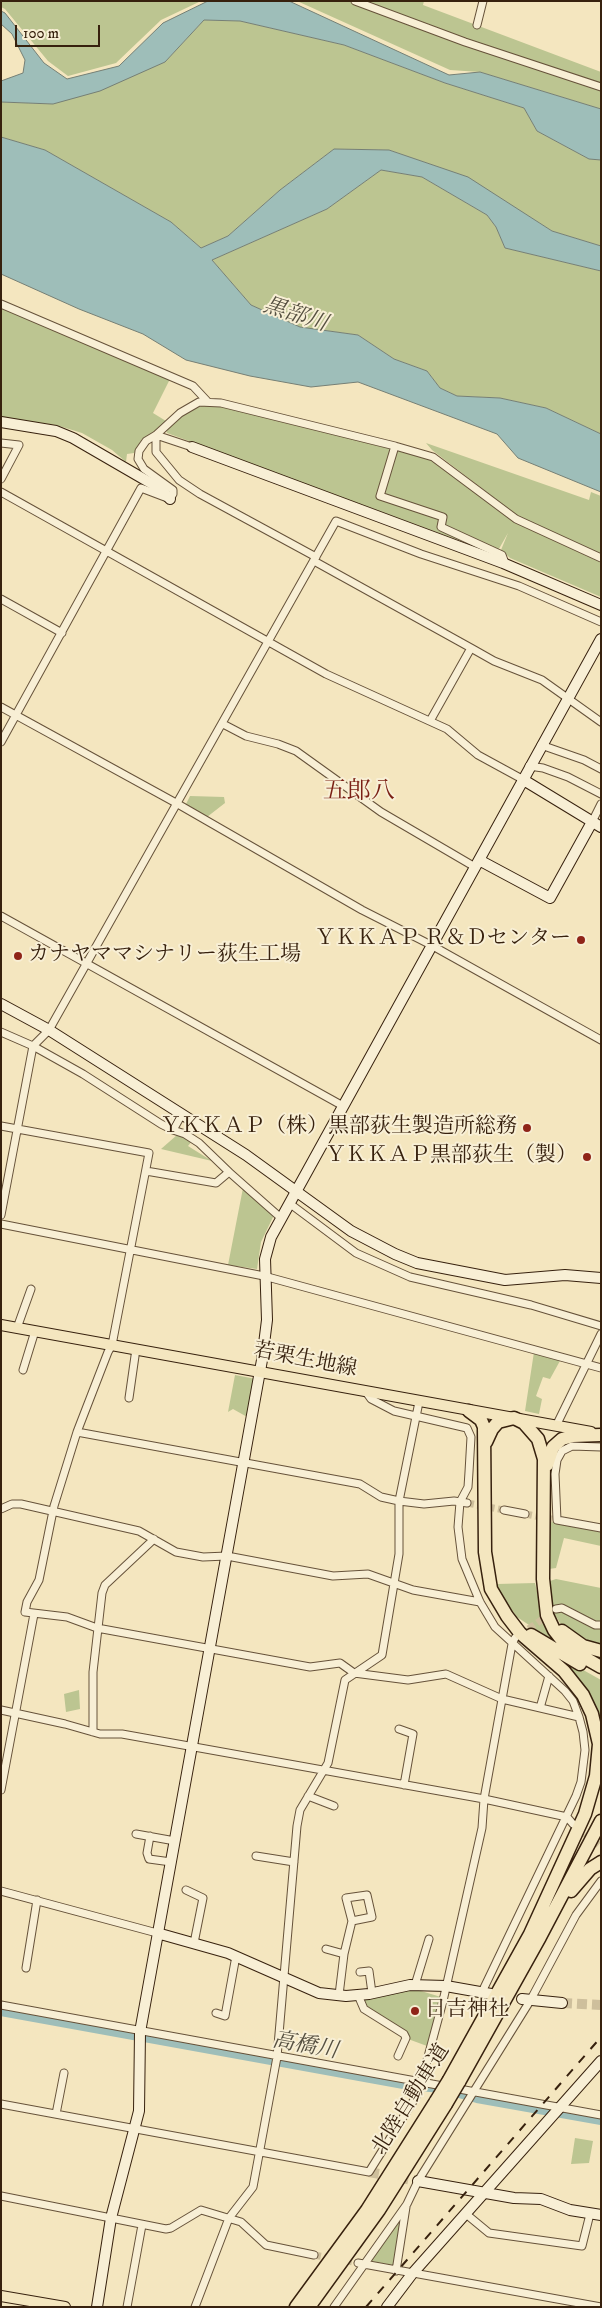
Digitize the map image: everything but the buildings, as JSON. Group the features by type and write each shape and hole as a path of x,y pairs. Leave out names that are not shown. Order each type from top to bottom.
{"highway":[{"path":"470,1411 481,1420 484,1427 486,1563 489,1581 500,1606 528,1642 564,1671 577,1686 592,1714 599,1744 596,1776 585,1814 530,1934"},
{"path":"484,1450 489,1435 502,1420 514,1418 524,1423 538,1439 543,1451 545,1476 543,1588 547,1615 554,1630 572,1650 601,1667"},
{"path":"545,1476 551,1452 557,1442 573,1436 601,1435"},
{"path":"543,1588 549,1612 562,1631 583,1646 601,1651"},
{"path":"500,1606 520,1626 542,1642 601,1675"},
{"name":"北陸自動車道","path":"454,2081 601,1798"},
{"name":"北陸自動車道","path":"309,2307 379,2210 441,2102 497,2016 601,1821"},
{"path":"497,2016 515,1989 565,1899 581,1878 601,1862"},
{"name":"北陸自動車道","path":"296,2307 367,2210 441,2102"}],"main road":[{"name":"若栗生地線","path":"1,1325 601,1435"},
{"path":"1,2296 65,2307"}],"street":[{"path":"355,1 465,42 601,87"},
{"path":"477,25 483,1"},
{"path":"1,304 193,386 207,401"},
{"path":"170,499 172,490 144,469 138,459 139,452 146,441 156,435 180,413 199,402 207,401 395,446 433,457 516,519 601,558"},
{"path":"1,422 56,431 73,438 160,489 170,499"},
{"path":"156,435 505,563 601,605"},
{"path":"156,435 156,452 178,480 494,661 542,680 601,722"},
{"path":"1,442 19,445 1,478"},
{"path":"395,446 380,496 443,517 441,527 502,555 505,563"},
{"path":"1,742 142,488 170,499"},
{"path":"1,492 326,674 447,729 490,762 522,779 596,825"},
{"path":"1,1215 33,1046 48,1030 176,803 223,724 336,521 421,554 520,586 601,622"},
{"path":"1,599 62,633"},
{"path":"97,2307 111,2218 140,2111 140,2032 260,1372 268,1320 264,1276 265,1259 271,1237 522,779 601,639"},
{"path":"430,721 471,648"},
{"path":"1,707 176,803 354,905 431,945 601,1040"},
{"path":"223,724 246,736 278,744 296,751 382,812 477,863 550,898 596,825 601,804"},
{"path":"541,745 584,760 601,769"},
{"path":"530,766 543,768 568,777 600,793 601,784"},
{"path":"1,916 343,1106"},
{"path":"1,1004 48,1030 182,1114 296,1189 351,1231 417,1263 505,1280 565,1275 601,1278"},
{"path":"1,1032 33,1046 83,1074 161,1124 185,1134 199,1143 281,1218"},
{"path":"173,1130 182,1114"},
{"path":"1,1126 149,1153 112,1345 77,1432 53,1511 39,1580 27,1602 25,1612 67,1617 98,1628 310,1668 340,1663 354,1673 408,1680 446,1674 502,1699 579,1717"},
{"path":"146,1171 216,1183 229,1172"},
{"path":"289,1203 356,1253 410,1278 531,1305 601,1326"},
{"path":"1,1224 131,1248 264,1276 601,1368"},
{"path":"17,1328 31,1289"},
{"path":"23,1370 35,1331"},
{"path":"556,1426 601,1334"},
{"path":"129,1398 136,1349"},
{"path":"3,1893 37,1900 236,1956 319,1993 339,1995 372,1994 416,1985 446,1986 486,1993 576,1796 583,1769 584,1741 579,1717 573,1702 514,1641 495,1627 480,1602 462,1559 458,1527 468,1487 471,1437 467,1428 394,1411 371,1400 366,1392"},
{"path":"195,2307 229,2218 253,2187 277,2057 297,1826 300,1810 328,1763 345,1680 382,1654 399,1554 399,1501 419,1402"},
{"path":"77,1432 360,1484 381,1497 399,1501 424,1504 454,1500 463,1502"},
{"path":"601,1447 572,1446 562,1450 557,1460 555,1490 557,1520 601,1528"},
{"path":"1,1509 12,1504 22,1504 139,1531 176,1552 203,1557 227,1556 333,1576 368,1574 413,1590 480,1602"},
{"path":"504,1510 525,1514"},
{"path":"93,1732 93,1672 102,1593 105,1584 154,1539"},
{"path":"556,1609 562,1608 595,1625 601,1625"},
{"path":"1,1790 34,1614"},
{"path":"1,2104 369,2172 417,2095 421,2083 446,1986 482,1828 484,1799 514,1641"},
{"path":"540,1708 549,1676"},
{"path":"1,1710 93,1732 122,1734 484,1799 567,1816 573,1824"},
{"path":"399,1729 413,1734 404,1785"},
{"path":"308,1796 334,1806"},
{"path":"136,1834 175,1841"},
{"path":"150,1836 147,1852 149,1859 171,1862"},
{"path":"256,1856 294,1862"},
{"path":"334,2307 362,2264 407,2204 418,2181 475,2090 576,1915 601,1881"},
{"path":"186,1890 204,1898 194,1943"},
{"path":"339,1995 344,1954 352,1921 346,1898 367,1895 372,1917 352,1921"},
{"path":"26,1968 37,1900"},
{"path":"416,1985 430,1939"},
{"path":"326,1949 344,1954"},
{"path":"216,2013 225,2016 236,1956"},
{"path":"360,1972 369,1971 372,1994"},
{"path":"358,1995 364,2009 404,2034 406,2038 398,2056"},
{"path":"526,2000 562,2003"},
{"path":"1,2005 421,2083 475,2090 601,2115"},
{"path":"387,2307 412,2274 601,2061"},
{"path":"56,2114 64,2073"},
{"path":"418,2181 514,2198 541,2199 570,2210 601,2216"},
{"path":"1,2196 166,2230 201,2210 241,2222 266,2245 314,2255"},
{"path":"396,2271 407,2204"},
{"path":"466,2214 489,2233 582,2246 590,2214"},
{"path":"127,2307 142,2225"},
{"path":"362,2264 601,2307"}],"green space":[{"path":"1,1 201,1 161,20 116,63 68,76 48,61 5,9 1,7"},
{"path":"297,1 424,1 423,5 601,72 601,109 480,72 450,70"},
{"path":"204,20 240,21 344,45 445,83 524,108 537,131 589,159 601,160 601,246 552,231 467,177 389,150 334,149 280,190 228,236 201,248 171,222 45,150 1,137 1,102 53,104 165,62"},
{"path":"381,170 422,177 487,215 496,227 505,248 601,271 601,434 546,408 500,398 457,396 440,388 427,371 394,359 358,335 300,327 251,305 212,260 327,209"},
{"path":"1,308 170,379 153,413 166,421 154,432 142,439 134,453 127,454 126,462 112,450 82,433 56,425 1,417"},
{"path":"208,403 415,452 436,460 513,520 515,514 432,450 426,443 589,500 591,492 601,496 601,597 510,558 501,550 508,533 496,554 167,433 166,430 181,415"},
{"path":"190,796 224,797 225,803 207,817 186,804"},
{"path":"177,1135 192,1141 188,1146 212,1161 161,1149"},
{"path":"243,1188 274,1215 261,1242 257,1269 228,1265"},
{"path":"534,1352 561,1359 550,1379 543,1377 536,1396 542,1399 539,1414 525,1411"},
{"path":"235,1375 256,1379 249,1418 233,1409 228,1412"},
{"path":"549,1521 601,1531 601,1546 564,1538 556,1568 549,1569"},
{"path":"556,1579 601,1588 601,1645 580,1637 560,1623 555,1615 547,1586 550,1581"},
{"path":"535,1583 541,1609 565,1649 517,1617 503,1598 497,1584"},
{"path":"546,1649 601,1680 601,1726"},
{"path":"79,1690 80,1709 66,1712 64,1694"},
{"path":"411,1988 441,1997 427,2046 408,2039 363,2013 358,2000"},
{"path":"575,2138 593,2141 589,2163 571,2164"},
{"path":"401,2217 393,2265 371,2261"}],"water":[{"path":"208,1 289,1 449,75 480,72 601,109 601,160 589,159 537,131 524,108 445,83 344,45 240,21 204,20 165,62 100,91 53,104 1,102 1,81 23,73 25,60 12,34 1,24 1,11 5,13 44,63 67,79 119,66 163,23"},
{"path":"1,137 45,150 171,222 201,248 228,236 280,190 334,149 389,150 468,177 552,231 601,246 601,271 505,248 496,227 487,215 422,177 381,170 327,209 212,260 251,305 300,327 358,335 394,359 427,371 440,388 457,396 500,398 546,408 601,434 601,492 518,458 497,434 358,382 311,387 250,376 186,360 143,334 79,309 1,274"}],"waterway":[{"name":"高橋川","path":"1,2011 409,2085 441,2088 477,2098 601,2120"}],"tunnel":[{"path":"467,1503 504,1510"},
{"path":"525,1514 557,1520"},
{"path":"520,1635 550,1614"},
{"path":"577,1827 601,1847"},
{"path":"562,2003 601,2005"},
{"path":"369,2172 418,2181"},
{"path":"314,2255 358,2263"}],"railway":[{"path":"366,2307 601,2037"}],"place":[{"name":"ＹＫＫＡＰ Ｒ＆Ｄセンター","path":"581,940"},
{"name":"カナヤママシナリー荻生工場","path":"18,956"},
{"name":"ＹＫＫＡＰ（株）黒部荻生製造所総務","path":"527,1128"},
{"name":"ＹＫＫＡＰ黒部荻生（製）","path":"587,1157"},
{"name":"日吉神社","path":"415,2011"}],"district":[{"name":"五郎八","path":"359,793"}],"water label":[{"name":"黒部川","path":"295,316"}]}
